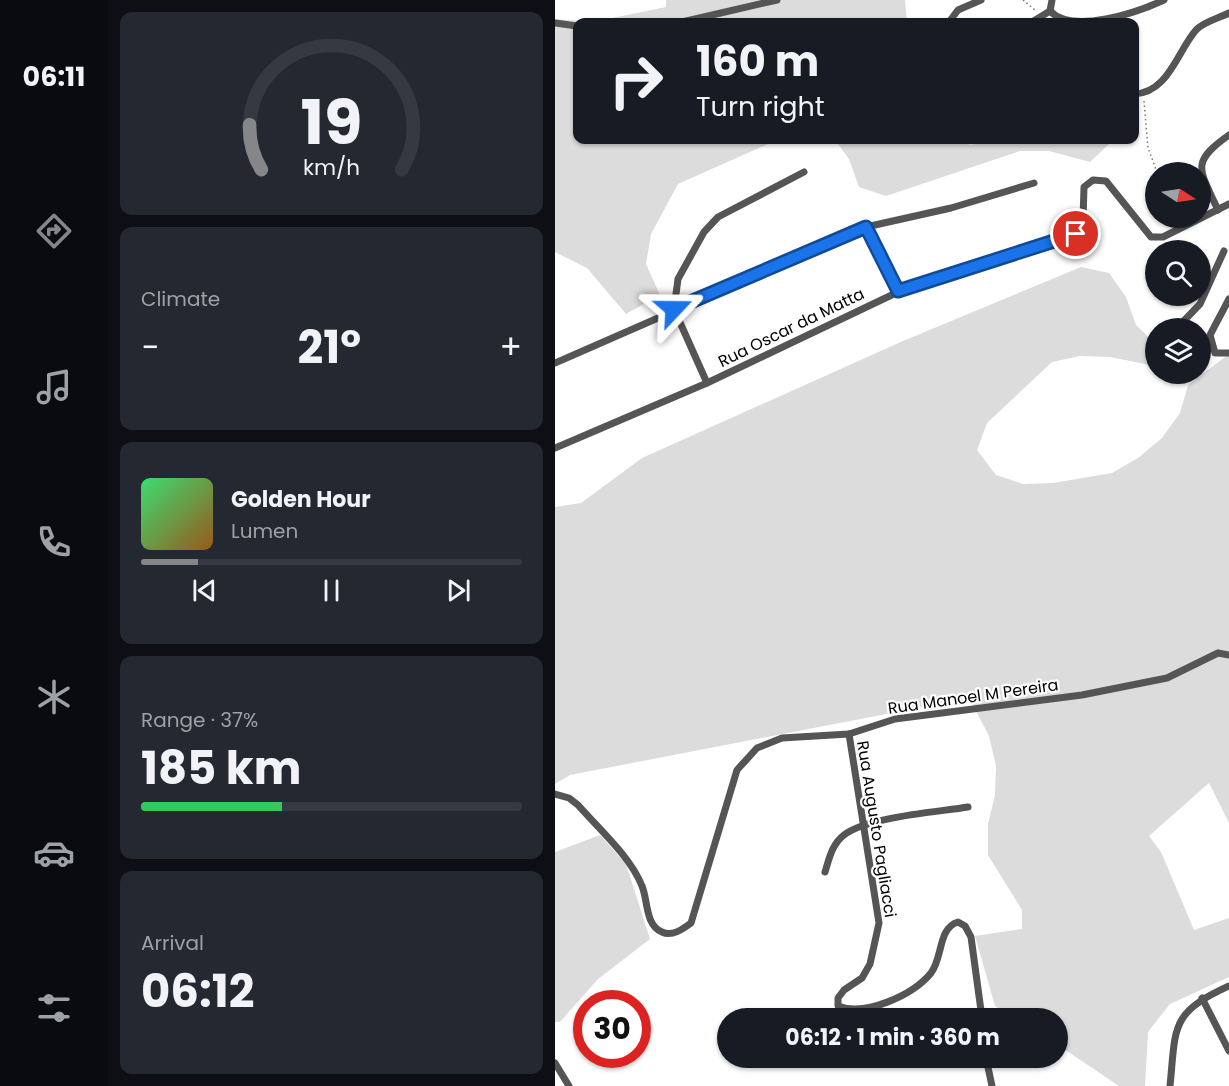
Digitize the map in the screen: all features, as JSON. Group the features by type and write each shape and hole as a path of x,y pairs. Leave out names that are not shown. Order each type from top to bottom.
{"street":[{"path":"699,18 777,0"},
{"path":"952,18 958,10 981,0"},
{"path":"1039,18 1050,11 1052,0"},
{"path":"1113,18 1138,12 1164,0"},
{"path":"1050,11 1056,18"},
{"path":"1139,94 1156,87 1165,78 1197,29 1229,13"},
{"path":"555,23 573,25"},
{"path":"1218,210 1200,170 1203,157 1211,147 1229,135"},
{"path":"707,383 674,309 678,279 704,232 718,217 804,172"},
{"name":"Rua Oscar da Matta","path":"555,448 707,383 898,291 1076,234 1083,219 1085,187 1093,180 1106,182 1151,237 1163,237 1229,204"},
{"path":"555,363 866,227 951,208 1034,183"},
{"path":"866,227 898,291"},
{"path":"1187,318 1200,304 1224,251"},
{"path":"1211,333 1229,299"},
{"path":"1211,343 1215,353 1228,354"},
{"name":"Rua Manoel M Pereira","path":"555,794 569,798 579,805 629,864 642,886 651,922 660,932 669,934 681,930 691,922 737,770 757,748 782,738 849,734 895,719 1082,695 1167,678 1218,653 1229,655"},
{"name":"Rua Augusto Pagliacci","path":"843,1008 839,1006 838,998 844,990 862,978 876,944 879,923 849,734"},
{"path":"825,872 832,848 843,835 863,824 968,807"},
{"name":"Rua Augusto Pagliacci","path":"870,1008 877,1007 914,987 930,973 939,959 946,931 951,924 958,921 965,926 971,937 981,1008"},
{"path":"1170,1086 1176,1030 1186,1011 1202,998 1229,986"},
{"path":"1202,998 1229,1052"},
{"path":"555,1063 569,1086"},
{"path":"988,1068 992,1086"}],"path":[{"path":"1023,0 1043,16"},
{"path":"1143,94 1148,148 1153,162"}],"shaded area":[{"path":"666,0 905,0 907,18 612,18 666,7"},
{"path":"555,19 573,20 573,144 768,144 678,184 651,234 646,264 660,295 626,314 587,268 555,252"},
{"path":"838,144 1109,144 1090,162 1049,151 1020,151 886,196 859,187 849,159"},
{"path":"1081,267 1109,273 1126,297 1136,325 1145,334 1145,364 1110,357 1080,356 1052,362 987,423 977,450 996,475 1023,484 1053,483 1112,473 1138,458 1162,438 1180,413 1188,385 1211,384 1211,368 1229,354 1229,823 1209,783 1149,836 1161,852 1194,930 1229,918 1229,977 1170,1004 1148,1032 1145,1086 1119,1086 1068,1052 1068,1008 998,1008 995,1006 975,936 1022,929 1022,910 988,855 988,824 995,795 996,766 989,736 969,698 570,775 555,784 555,507 581,503 642,458 903,341"},
{"path":"600,835 626,864 650,939 598,979 588,990 573,990 573,1007 560,1022 555,1022 555,852"}],"route":[{"path":"674,309 866,227 898,291 1076,234"}]}
